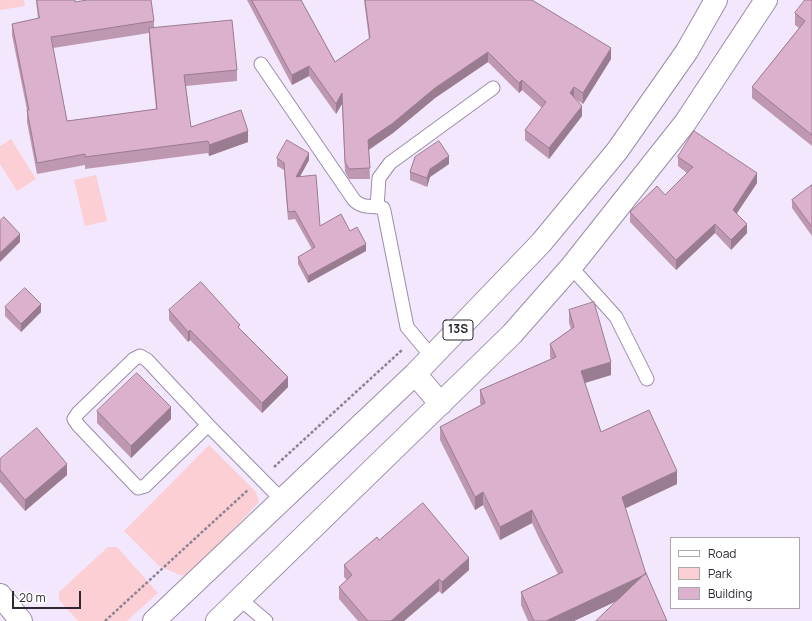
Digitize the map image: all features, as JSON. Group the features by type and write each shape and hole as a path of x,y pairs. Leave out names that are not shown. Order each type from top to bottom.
{"main road":[{"name":"13S","path":"154,621 415,374 541,243 617,151 687,51 716,0"},
{"path":"217,621 512,334 571,267 685,123 766,0"},
{"path":"415,374 441,404"},
{"path":"0,595 21,621"}],"lane":[{"path":"261,64 354,200 359,205 382,208 384,211 407,327 432,357"},
{"path":"377,207 379,178 390,163 493,88"},
{"path":"571,267 616,317 647,379"},
{"path":"208,425 145,486 138,488 74,419 100,391 134,359 140,356 147,360 208,425 282,500"},
{"path":"240,599 266,621"}],"green space":[{"path":"0,0 24,0 25,6 0,10"},
{"path":"11,139 36,179 17,191 0,164 0,146"},
{"path":"96,175 107,221 85,226 74,180"},
{"path":"209,445 256,492 259,502 189,576 180,575 159,566 124,531"},
{"path":"108,547 117,547 158,593 127,621 78,621 59,600 59,592"}],"building":[{"path":"37,0 75,0 75,2 87,0 151,0 154,21 51,37 67,121 157,109 149,28 232,20 237,70 184,75 191,127 241,110 248,131 209,145 208,141 85,157 85,154 37,163 27,110 29,110 12,24 39,18"},
{"path":"252,0 301,0 335,62 370,38 365,0 532,0 611,48 583,93 574,87 570,93 582,106 549,148 525,130 546,102 522,80 519,83 488,52 435,88 393,123 368,140 370,168 349,169 345,162 342,93 336,104 309,66 292,75"},
{"path":"805,0 812,0 812,135 752,87 805,21 795,13"},
{"path":"694,131 757,173 733,210 747,224 731,240 715,224 676,260 630,212 657,186 665,195 693,167 678,157"},
{"path":"287,140 309,153 296,177 316,175 320,226 341,214 350,231 357,227 366,244 308,276 298,257 315,247 295,211 288,212 284,163 277,158"},
{"path":"439,141 449,156 430,169 427,178 410,172 415,157"},
{"path":"812,185 812,227 792,200"},
{"path":"4,217 20,234 0,253 0,221"},
{"path":"201,282 240,325 238,327 288,377 262,403 190,330 188,332 169,310"},
{"path":"25,288 41,304 21,324 5,307"},
{"path":"594,302 611,362 581,371 601,432 649,410 677,471 622,497 646,574 546,621 534,621 521,592 563,572 532,510 500,527 483,492 475,497 440,427 485,403 480,390 556,357 550,344 574,327 569,310"},
{"path":"137,373 171,407 131,446 97,411"},
{"path":"37,428 67,464 25,500 0,470 0,459"},
{"path":"423,503 469,558 442,582 439,579 391,621 368,621 339,587 352,575 344,565 377,537 379,540"},
{"path":"646,573 667,621 596,621"}]}
